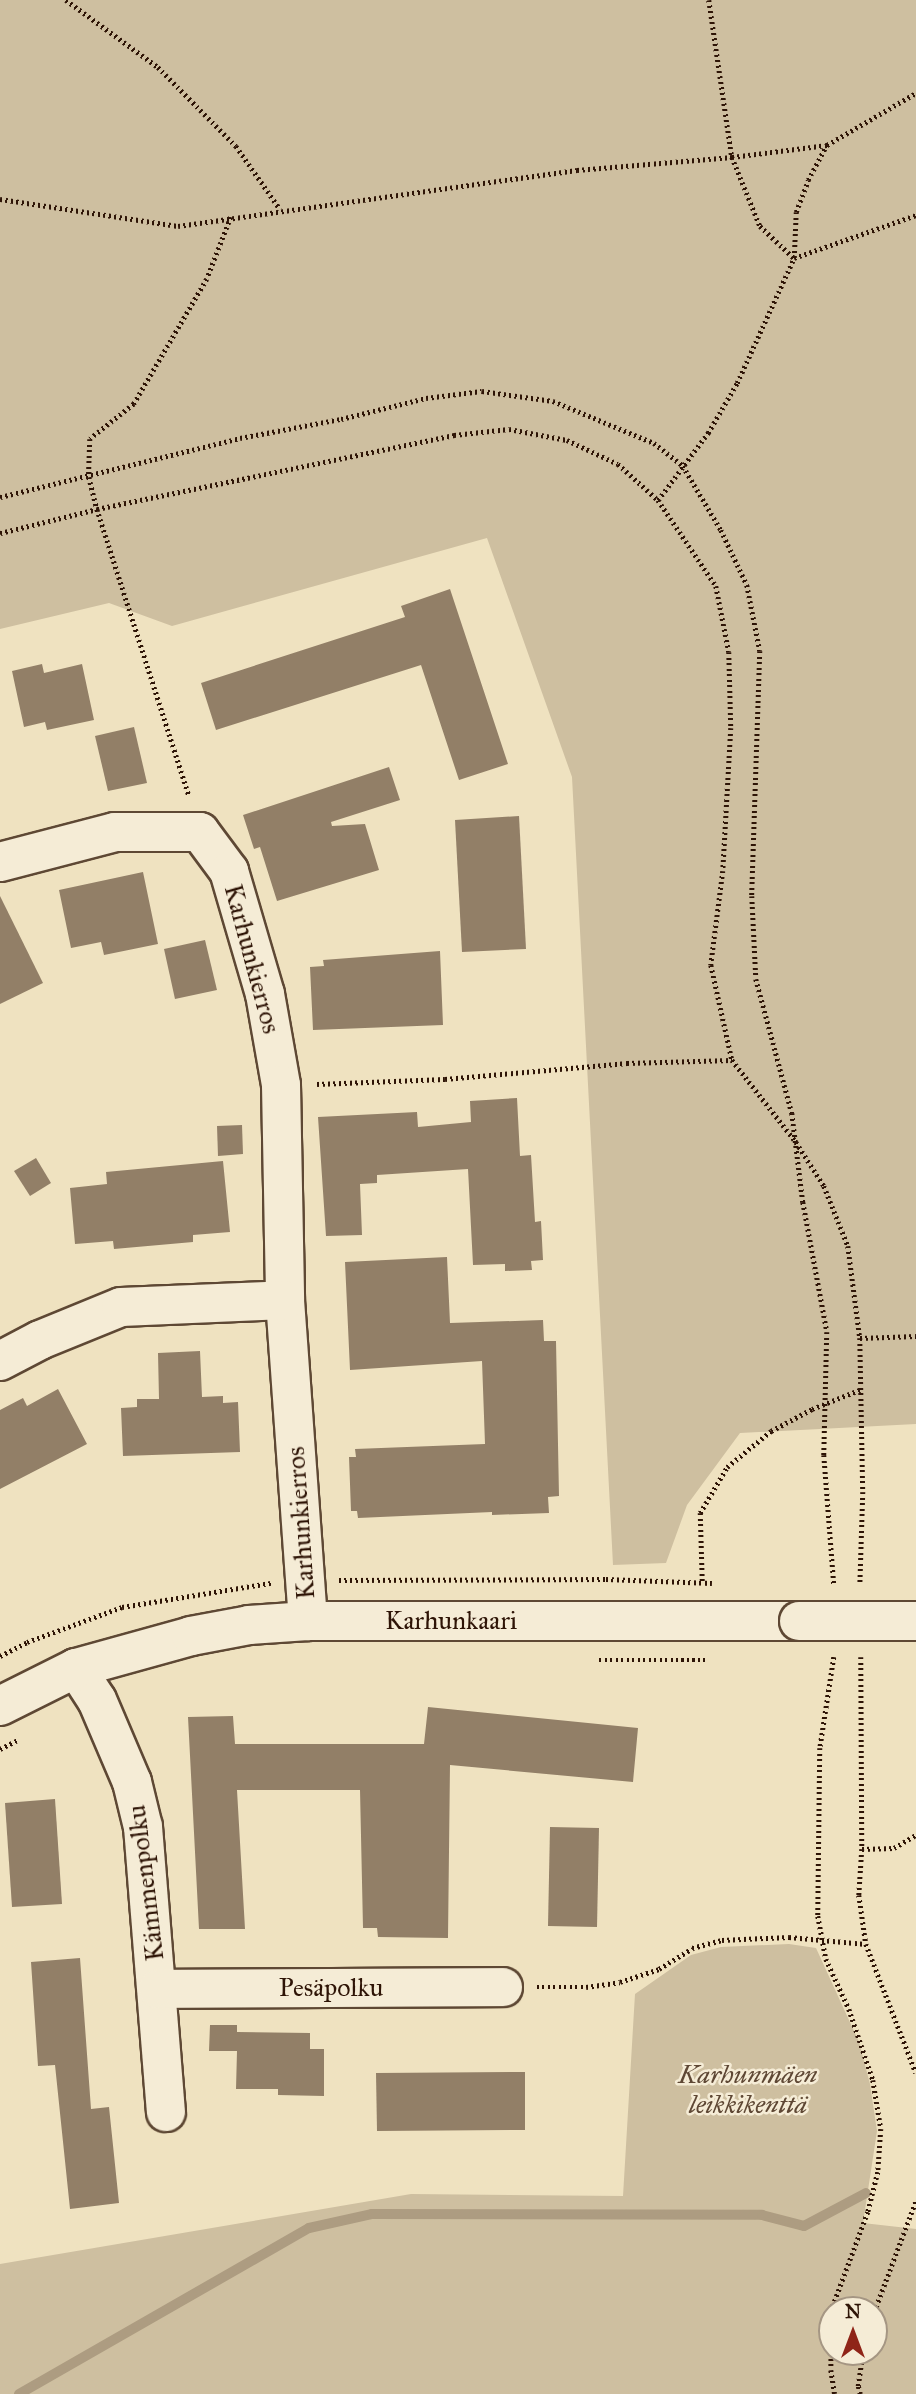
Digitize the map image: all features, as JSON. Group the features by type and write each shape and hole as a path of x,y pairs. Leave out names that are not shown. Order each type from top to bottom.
{"street":[{"path":"0,862 115,832 200,832"},
{"name":"Karhunkierros","path":"200,832 229,871 265,994 281,1085 285,1300 308,1621"},
{"path":"0,1361 40,1340 121,1307 285,1300"},
{"name":"Karhunkaari","path":"0,1706 76,1668 191,1636 249,1625 308,1621 916,1621"},
{"name":"Kämmenpolku","path":"76,1668 97,1700 132,1782 143,1827 166,2112"},
{"name":"Pesäpolku","path":"158,1989 503,1987"}],"path":[{"path":"66,0 158,67 236,146 280,209"},
{"path":"709,0 732,157 760,226 794,258"},
{"path":"0,199 178,226 280,209 577,170 732,157 827,145 916,93"},
{"path":"659,500 708,433 737,383 794,258 796,212 808,180 827,145"},
{"path":"794,258 916,215"},
{"path":"200,832 97,509 89,477 90,439 134,404 207,279 231,218"},
{"path":"0,497 240,438 341,419 426,398 482,391 564,405 654,443 683,466 721,530 747,585 760,651 752,896 757,979 792,1112 803,1202 827,1332 824,1455 834,1591"},
{"path":"0,533 97,509 454,435 509,429 567,440 618,464 659,500 716,586 729,652 731,728 725,845 711,965 732,1060 796,1142 824,1186 848,1246 860,1338 862,1389 860,1592"},
{"path":"281,1085 445,1079 627,1063 732,1060"},
{"path":"860,1338 916,1336"},
{"path":"702,1581 700,1513 727,1467 771,1432 862,1389"},
{"path":"860,1648 862,1849 859,1895 866,1944 916,2073"},
{"path":"834,1654 820,1748 816,1882 822,1940 873,2080 881,2129 878,2172 868,2212 832,2309 831,2370 835,2394"},
{"path":"591,1660 711,1659"},
{"path":"0,1749 24,1737"},
{"path":"862,1849 894,1848 916,1835"},
{"path":"503,1987 586,1987 620,1982 659,1969 692,1948 722,1940 789,1937 866,1944"},
{"path":"880,2296 916,2200"},
{"path":"860,2394 858,2386 861,2366"}],"green space":[{"path":"0,0 916,0 916,1424 740,1433 687,1505 666,1563 613,1565 572,777 487,538 172,626 109,603 0,629"},
{"name":"Karhunmäen leikkikenttä","path":"789,1944 816,1948 859,2042 870,2084 877,2131 863,2223 916,2229 916,2394 0,2394 0,2264 411,2194 623,2196 635,1994 691,1955 721,1947"}],"building":[{"path":"450,589 508,764 459,780 421,665 216,730 201,683 405,617 401,606"},
{"path":"42,664 44,673 82,664 94,720 47,730 45,722 24,727 12,671"},
{"path":"134,727 147,783 108,791 95,736"},
{"path":"389,767 400,800 331,822 332,826 365,824 379,870 277,901 260,847 254,849 243,815"},
{"path":"519,816 526,949 462,952 455,820"},
{"path":"143,872 158,944 104,955 101,942 71,948 59,890"},
{"path":"0,896 43,983 0,1004"},
{"path":"205,940 217,990 175,999 164,949"},
{"path":"440,951 443,1025 313,1030 310,967 324,966 323,960"},
{"path":"517,1098 520,1156 531,1155 535,1222 541,1221 543,1260 531,1261 532,1270 505,1271 505,1264 473,1265 468,1169 377,1175 377,1183 360,1184 362,1235 326,1236 318,1117 417,1112 418,1127 471,1122 470,1101"},
{"path":"242,1125 243,1154 218,1156 217,1126"},
{"path":"36,1158 51,1183 30,1196 14,1171"},
{"path":"223,1161 230,1232 193,1235 193,1242 114,1249 113,1241 75,1244 70,1188 107,1184 106,1172"},
{"path":"447,1257 450,1323 543,1320 544,1341 556,1341 559,1496 548,1497 549,1513 492,1515 492,1512 358,1518 357,1511 351,1511 349,1457 356,1457 355,1449 485,1444 482,1361 350,1370 345,1262"},
{"path":"200,1351 202,1397 223,1396 223,1403 238,1402 240,1452 123,1456 121,1408 137,1407 137,1399 159,1399 158,1353"},
{"path":"58,1389 87,1444 0,1489 0,1410 23,1398 27,1406"},
{"path":"428,1707 638,1728 633,1782 450,1765 448,1938 378,1937 377,1928 363,1928 360,1790 237,1790 245,1929 199,1929 188,1717 233,1716 235,1744 424,1744"},
{"path":"55,1799 62,1904 12,1907 5,1803"},
{"path":"550,1827 599,1828 597,1927 548,1926"},
{"path":"80,1958 91,2109 109,2107 119,2203 70,2209 55,2065 38,2066 31,1962"},
{"path":"210,2025 237,2025 237,2032 310,2033 310,2049 324,2049 324,2096 278,2095 278,2089 236,2089 237,2051 209,2051"},
{"path":"525,2072 525,2130 377,2131 376,2073"}],"waterway":[{"path":"19,2394 309,2228 372,2214 762,2215 804,2226 866,2193"}]}
